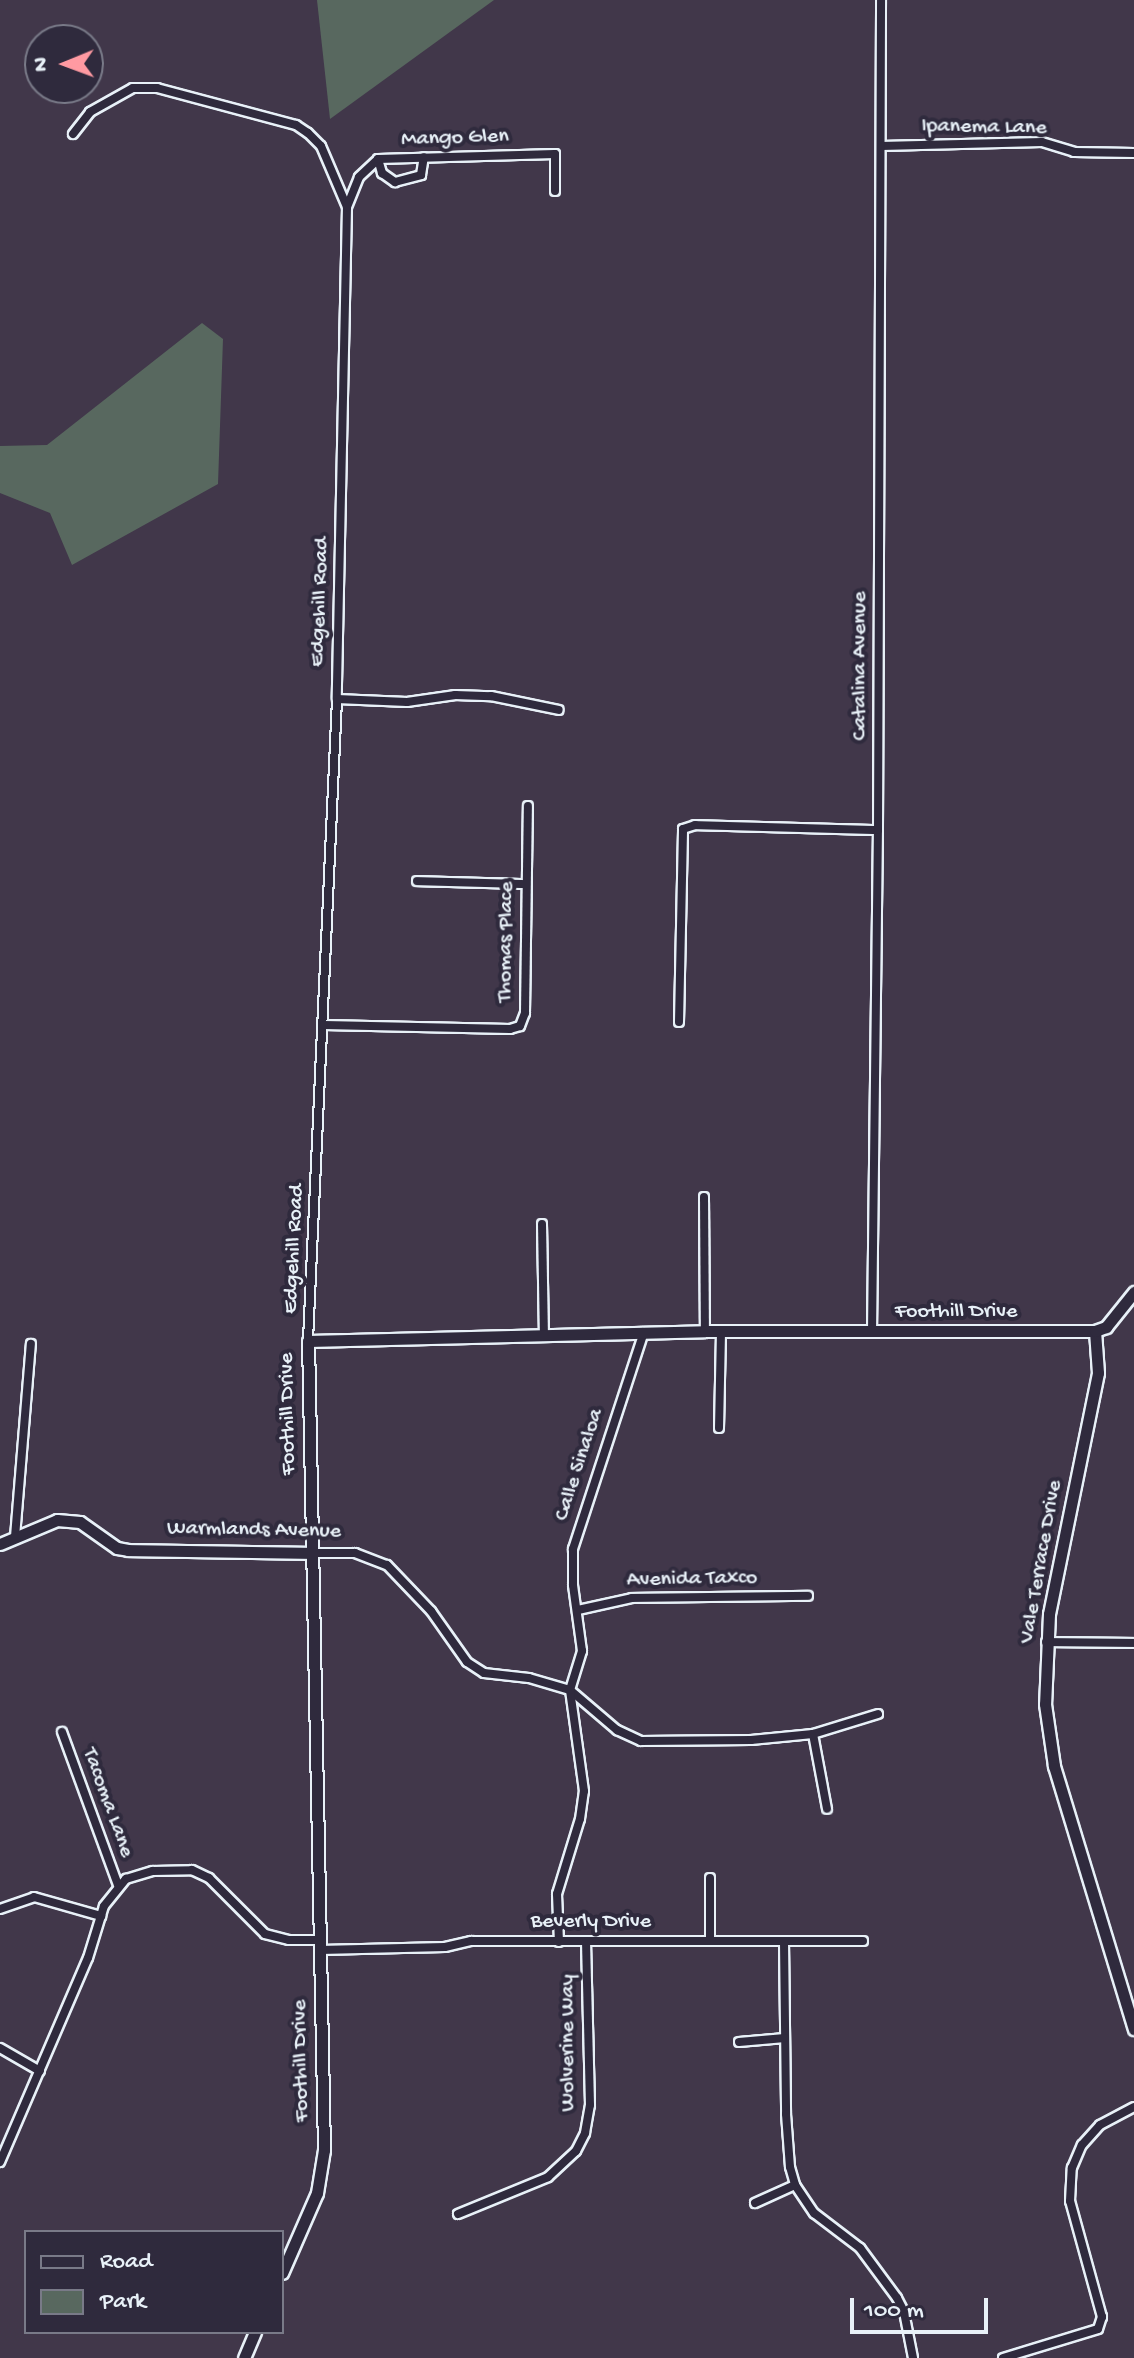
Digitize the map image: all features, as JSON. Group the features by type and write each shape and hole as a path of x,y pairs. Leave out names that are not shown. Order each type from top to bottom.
{"street":[{"name":"Catalina Avenue","path":"872,1332 878,830 881,0"},
{"name":"Edgehill Road","path":"73,134 90,112 133,88 157,88 188,96 296,125 308,133 321,146 347,207 337,699 308,1341"},
{"name":"Ipanema Lane","path":"881,146 1042,142 1074,152 1134,153"},
{"name":"Mango Glen","path":"347,207 359,177 378,159 555,154 555,191"},
{"path":"378,159 382,173 395,182 421,175 424,157"},
{"path":"337,699 407,702 455,695 491,696 559,710"},
{"name":"Thomas Place","path":"324,1025 510,1029 520,1026 525,1013 528,806"},
{"path":"679,1022 683,829 695,825 878,830"},
{"path":"417,881 526,884"},
{"path":"704,1197 705,1331"},
{"path":"542,1224 544,1336"},
{"path":"1095,1331 1106,1327 1134,1292"},
{"name":"Foothill Drive","path":"284,2268 317,2193 324,2150 308,1341 705,1331 1095,1331"},
{"path":"719,1428 721,1331"},
{"name":"Vale Terrace Drive","path":"1095,1331 1098,1373 1046,1642 1045,1704 1054,1766 1132,2014 1134,2029"},
{"name":"Calle Sinaloa","path":"559,1942 557,1894 580,1819 584,1791 570,1690 582,1651 573,1585 576,1532 644,1332"},
{"path":"15,1537 31,1344"},
{"name":"Warmlands Avenue","path":"0,1544 57,1520 80,1522 117,1548 128,1550 355,1553 387,1565 431,1611 467,1662 484,1673 529,1678 570,1690 617,1730 641,1741 751,1740 813,1734 878,1714"},
{"name":"Avenida Taxco","path":"578,1610 632,1598 808,1596"},
{"path":"1046,1642 1134,1643"},
{"name":"Tacoma Lane","path":"62,1732 118,1885"},
{"path":"813,1734 827,1809"},
{"name":"Beverly Drive","path":"118,1885 153,1871 192,1870 209,1878 265,1934 320,1945 445,1947 471,1941 863,1941"},
{"path":"710,1878 710,1941"},
{"path":"0,2162 88,1958 101,1916 118,1885"},
{"path":"0,1909 34,1897 101,1916"},
{"name":"Wolverine Way","path":"458,2214 548,2177 560,2169 581,2142 590,2105 586,1941"},
{"path":"784,1942 786,2114 795,2185 814,2213 860,2248 897,2298 904,2312 913,2358"},
{"path":"739,2042 785,2038"},
{"path":"0,2048 40,2071"},
{"path":"1003,2358 1098,2329 1102,2317 1070,2201 1072,2168 1082,2145 1100,2125 1134,2107"},
{"path":"755,2203 795,2185"},
{"path":"244,2358 254,2334"}],"green space":[{"path":"317,0 494,0 330,119"},
{"path":"202,323 223,339 218,484 72,565 50,513 0,493 0,446 47,445"}]}
